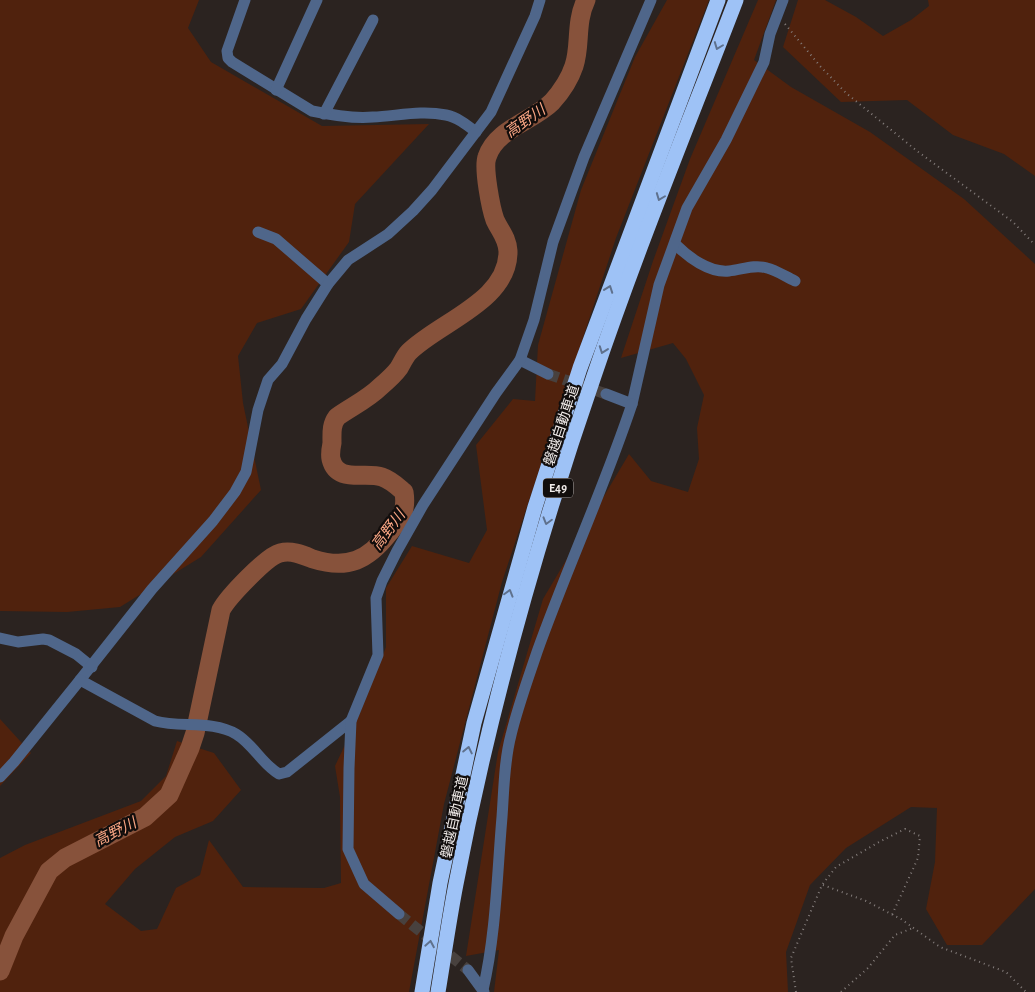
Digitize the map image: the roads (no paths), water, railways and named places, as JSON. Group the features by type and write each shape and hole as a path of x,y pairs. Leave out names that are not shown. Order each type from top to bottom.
{"highway":[{"name":"磐越自動車道","path":"422,992 440,883 474,723 535,507 580,368 718,0"},
{"name":"磐越自動車道","path":"438,992 456,884 490,727 549,513 597,366 736,0"}],"street":[{"path":"245,0 227,51 228,58 312,111 324,114 371,118 410,113 446,115 456,118 476,132"},
{"path":"276,90 317,0"},
{"path":"0,777 92,667 152,589 213,521 235,492 246,472 258,410 268,380 282,364 306,319 328,284 348,260 388,234 414,211 491,112 540,0"},
{"path":"399,914 364,884 348,849 348,768 351,721 378,655 376,598 382,581 423,505 496,393 520,360 534,320 553,242 584,156 651,0"},
{"path":"483,991 488,968 510,736 522,696 559,591 622,435 632,404 659,286 687,208 726,140 764,62 770,34 783,0"},
{"path":"324,114 373,20"},
{"path":"258,232 276,239 328,284"},
{"path":"675,244 684,254 710,268 726,271 766,267 795,281"},
{"path":"520,360 548,374"},
{"path":"606,394 632,404"},
{"path":"0,638 18,642 49,640 76,654 92,667"},
{"path":"80,680 155,721 166,724 223,728 236,734 271,769 279,774 287,772 351,721"},
{"path":"468,970 483,991"}],"waterway":[{"name":"高野川","path":"0,971 14,936 49,871 65,858 145,817 169,795 195,733 221,610 231,596 266,561 280,553 293,553 325,562 337,563 347,563 365,556 381,542 400,519 404,510 405,499 404,492 396,485 382,477 345,474 339,472 334,467 331,459 334,423 337,417 370,395 390,378 409,352 422,341 470,309 497,284 505,268 508,251 491,207 487,179 487,157 498,139 544,109 565,85 576,58 580,17 586,0"}],"tunnel":[{"path":"548,374 606,394"},
{"path":"399,914 468,970"}]}
